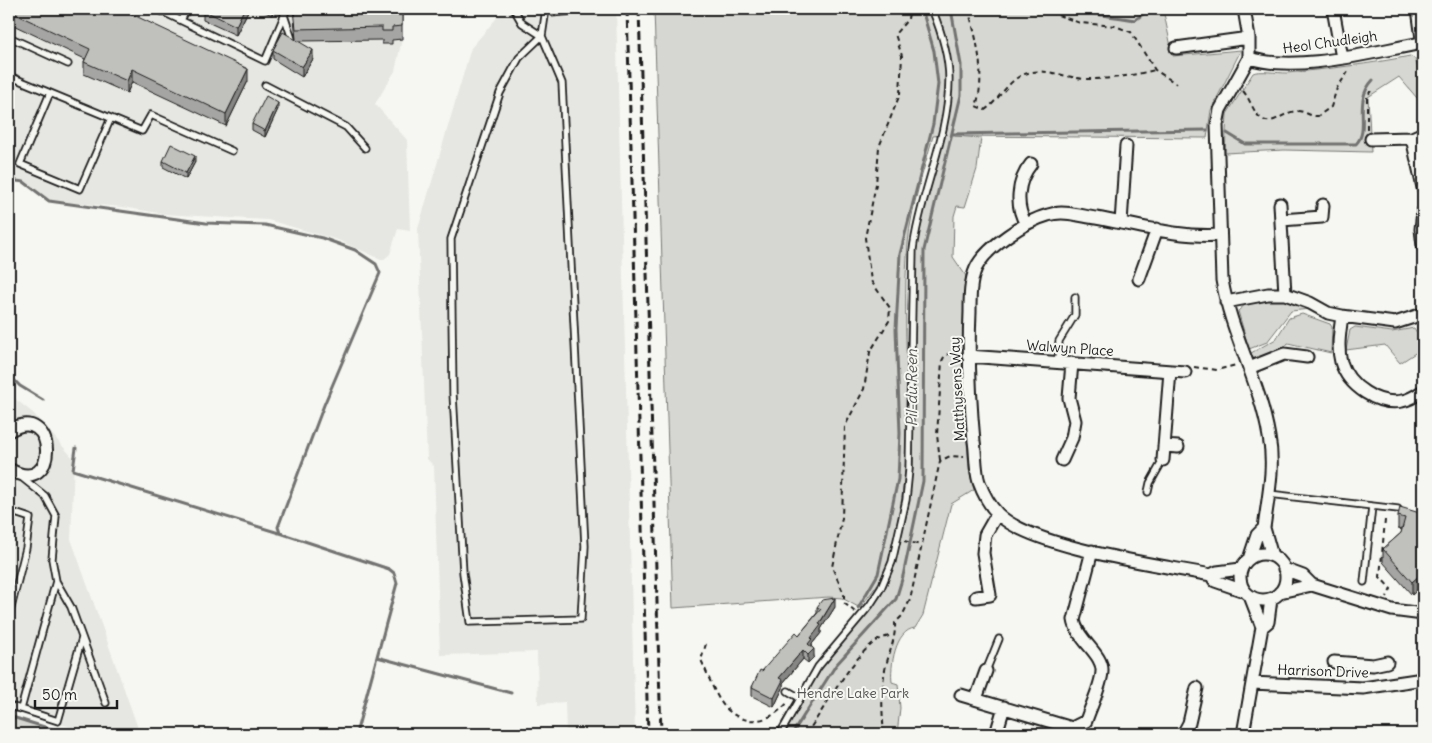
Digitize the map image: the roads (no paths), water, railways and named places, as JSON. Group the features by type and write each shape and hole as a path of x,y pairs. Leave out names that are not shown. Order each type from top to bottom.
{"street":[{"path":"1244,9 1249,38 1249,58 1220,110 1216,146 1220,235 1226,302 1270,437 1272,466 1264,528 1272,556"},
{"path":"1333,9 1342,58"},
{"path":"1418,9 1423,44"},
{"path":"1176,48 1249,38"},
{"name":"Heol Chudleigh","path":"1249,58 1274,64 1342,58 1423,44"},
{"path":"1371,139 1412,138 1423,133"},
{"path":"1412,138 1423,188"},
{"path":"1121,223 1126,146"},
{"path":"1026,224 1019,212 1019,204 1021,183 1031,164"},
{"path":"1280,204 1285,294"},
{"path":"1281,220 1322,217 1323,205"},
{"path":"1423,211 1421,229 1423,246"},
{"name":"Matthysens Way","path":"1220,235 1194,235 1055,213 1026,224 988,251 977,267 971,289 968,353 979,480 987,500 997,514 1012,526 1031,535 1092,551 1211,575 1216,581 1257,600 1312,584"},
{"path":"1139,279 1157,229"},
{"path":"1226,302 1268,294 1285,294 1310,303 1328,313 1342,316 1395,323 1423,314"},
{"path":"1342,316 1339,355 1344,371 1351,380 1371,396 1393,402 1412,398 1423,391"},
{"name":"Walwyn Place","path":"968,353 1185,372"},
{"path":"1247,365 1284,354 1307,357"},
{"path":"1062,460 1073,450 1072,438 1075,421 1069,398 1072,362"},
{"path":"1163,460 1170,371"},
{"path":"9,429 22,426 34,428 44,436 47,443 48,454 45,463 36,471 28,474 13,472"},
{"path":"1164,446 1178,446"},
{"path":"976,597 990,595 984,553 985,535 997,514"},
{"path":"1244,734 1262,627 1247,594 1240,584 1242,569 1249,559 1257,535 1264,528"},
{"path":"961,695 1072,728 1086,721 1102,672 1100,662 1076,631 1074,620 1092,551"},
{"path":"1249,559 1256,555 1272,556 1278,560 1284,569 1286,581 1276,595 1268,622 1262,627"},
{"name":"Matthysens Way","path":"1211,575 1216,572 1242,569"},
{"path":"1284,569 1302,576 1312,584 1392,610 1423,614"},
{"path":"1334,662 1373,666 1387,662"},
{"path":"1373,666 1374,687"},
{"path":"976,699 986,671"},
{"name":"Harrison Drive","path":"1252,683 1374,687 1423,679"},
{"path":"1183,734 1189,722 1197,688"},
{"path":"996,734 1004,707"}],"lane":[{"path":"157,9 265,62 285,12"},
{"path":"180,20 187,9"},
{"path":"514,9 522,23 542,36"},
{"path":"542,36 518,58 500,93 451,239 453,394 463,573 470,622 581,619 585,546 562,83 542,36 546,9"},
{"path":"780,734 818,667 870,605 886,577 898,540 906,500 912,415 913,250 915,230 943,124 949,78 943,42 932,9"},
{"path":"285,12 292,40"},
{"path":"9,37 68,64"},
{"path":"9,76 142,132 151,114 232,151"},
{"path":"264,85 346,128 365,148"},
{"path":"50,93 20,164 80,189 111,118"},
{"path":"1058,362 1059,341 1075,315 1075,297"},
{"path":"1148,492 1150,483 1163,460"},
{"path":"13,472 45,496 56,516 52,559 56,581 71,607 106,703"},
{"path":"1269,494 1398,509"},
{"path":"1364,582 1372,506"},
{"path":"9,511 30,518 26,548 9,616"},
{"path":"21,709 56,581"},
{"path":"9,706 58,721 82,638"},
{"path":"986,671 999,639"},
{"path":"791,692 800,698"}],"waterway":[{"path":"858,608 878,574 898,479 900,433 896,329 900,254 933,124 938,84 934,51 922,9"},
{"name":"Pil-du Reen","path":"792,734 836,665 896,599 903,576 923,481 924,250 961,95 961,65 951,9"},
{"path":"1075,9 1135,20 1143,14 1142,9"},
{"path":"1227,133 1245,144 1356,144 1362,131 1364,97 1367,88 1373,80"},
{"path":"952,134 1207,130"},
{"path":"9,180 24,182 49,201 206,223 265,225 322,238 355,250 376,264 380,273 324,405 278,527 280,533 389,569 394,573 397,583 356,734"},
{"path":"9,375 20,386 43,400"},
{"path":"76,448 73,470 279,533"},
{"path":"377,657 511,693"},
{"path":"9,716 67,734"},
{"path":"9,732 17,734"}],"railway":[{"path":"627,9 648,734"},
{"path":"639,9 661,734"}],"park label":[{"name":"Hendre Lake Park","path":"853,693"}]}
